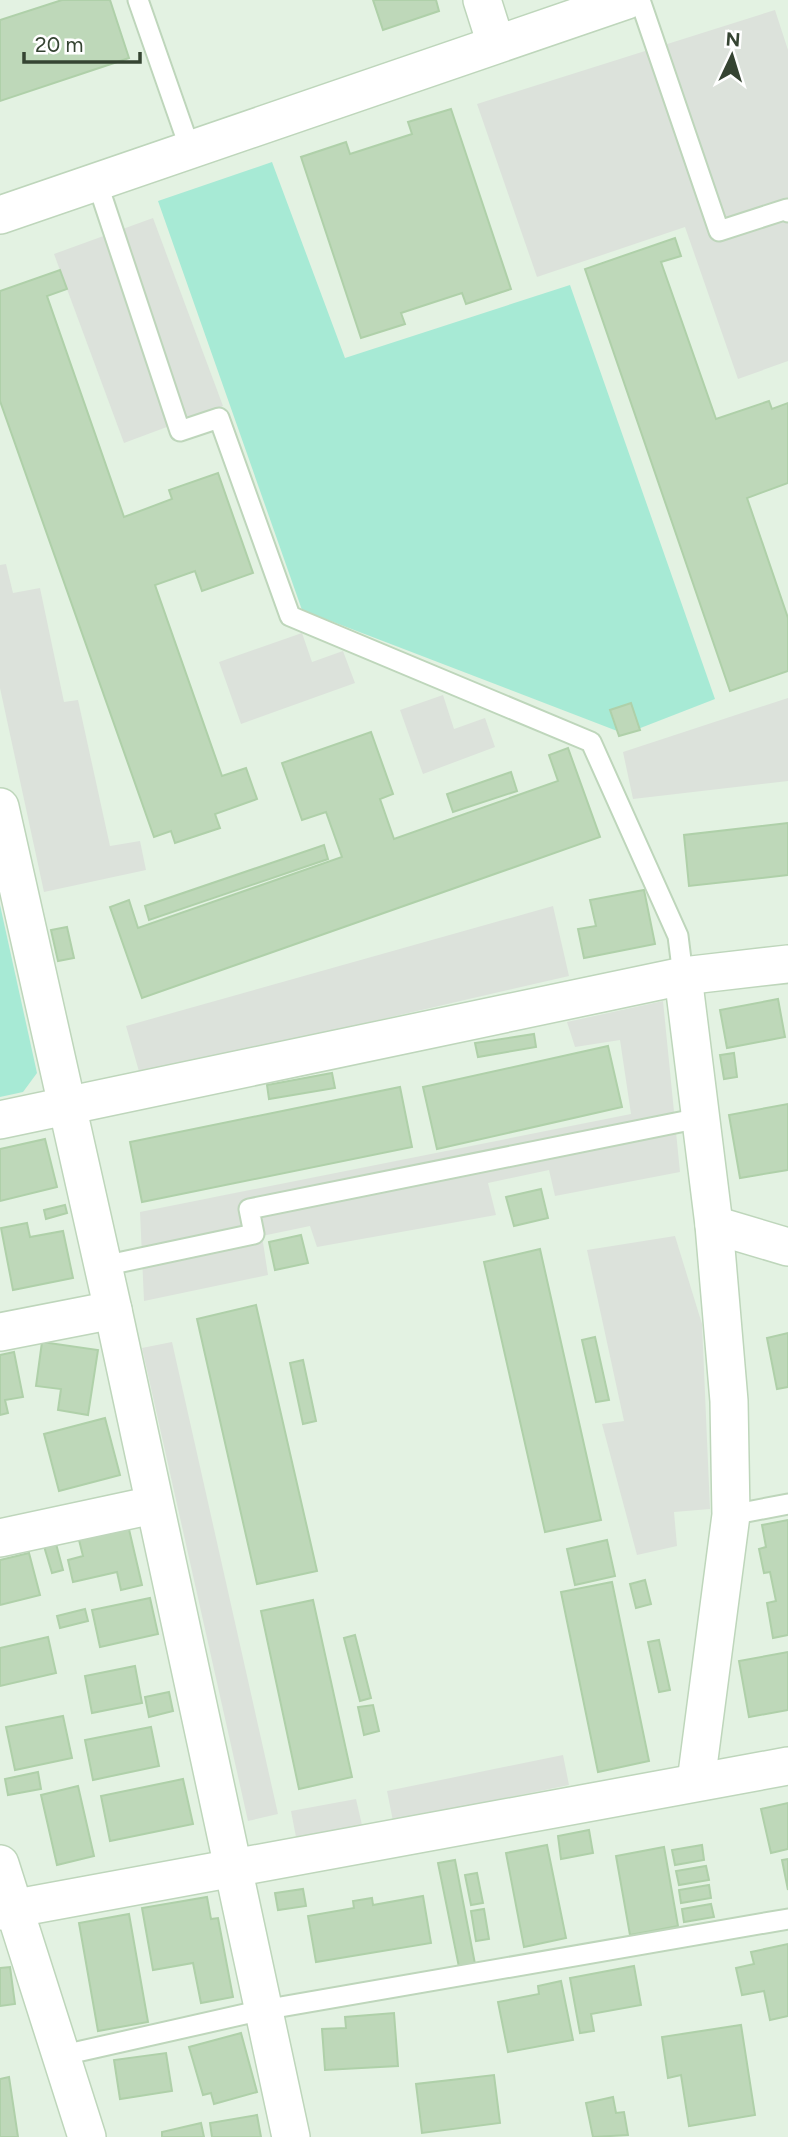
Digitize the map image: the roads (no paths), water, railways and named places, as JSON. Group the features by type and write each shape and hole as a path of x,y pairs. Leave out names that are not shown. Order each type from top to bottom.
{"street":[{"path":"482,0 496,44"},
{"path":"0,215 627,0"},
{"path":"0,807 113,1310 290,2137"},
{"path":"0,1120 683,976 788,964"},
{"path":"683,976 714,1226 729,1401 731,1515 696,1782"},
{"path":"714,1226 788,1248"},
{"path":"0,1332 113,1310"},
{"path":"0,1538 153,1505"},
{"path":"7,1910 788,1766"},
{"path":"0,1864 7,1910 87,2137"}],"lane":[{"path":"138,0 190,149"},
{"path":"639,0 719,231 787,209 788,212"},
{"path":"97,181 180,431 219,418 289,616 591,742 678,936 683,976"},
{"path":"103,1266 254,1234 249,1209 700,1118"},
{"path":"731,1515 788,1504"},
{"path":"59,2056 263,2010 788,1919"}]}
